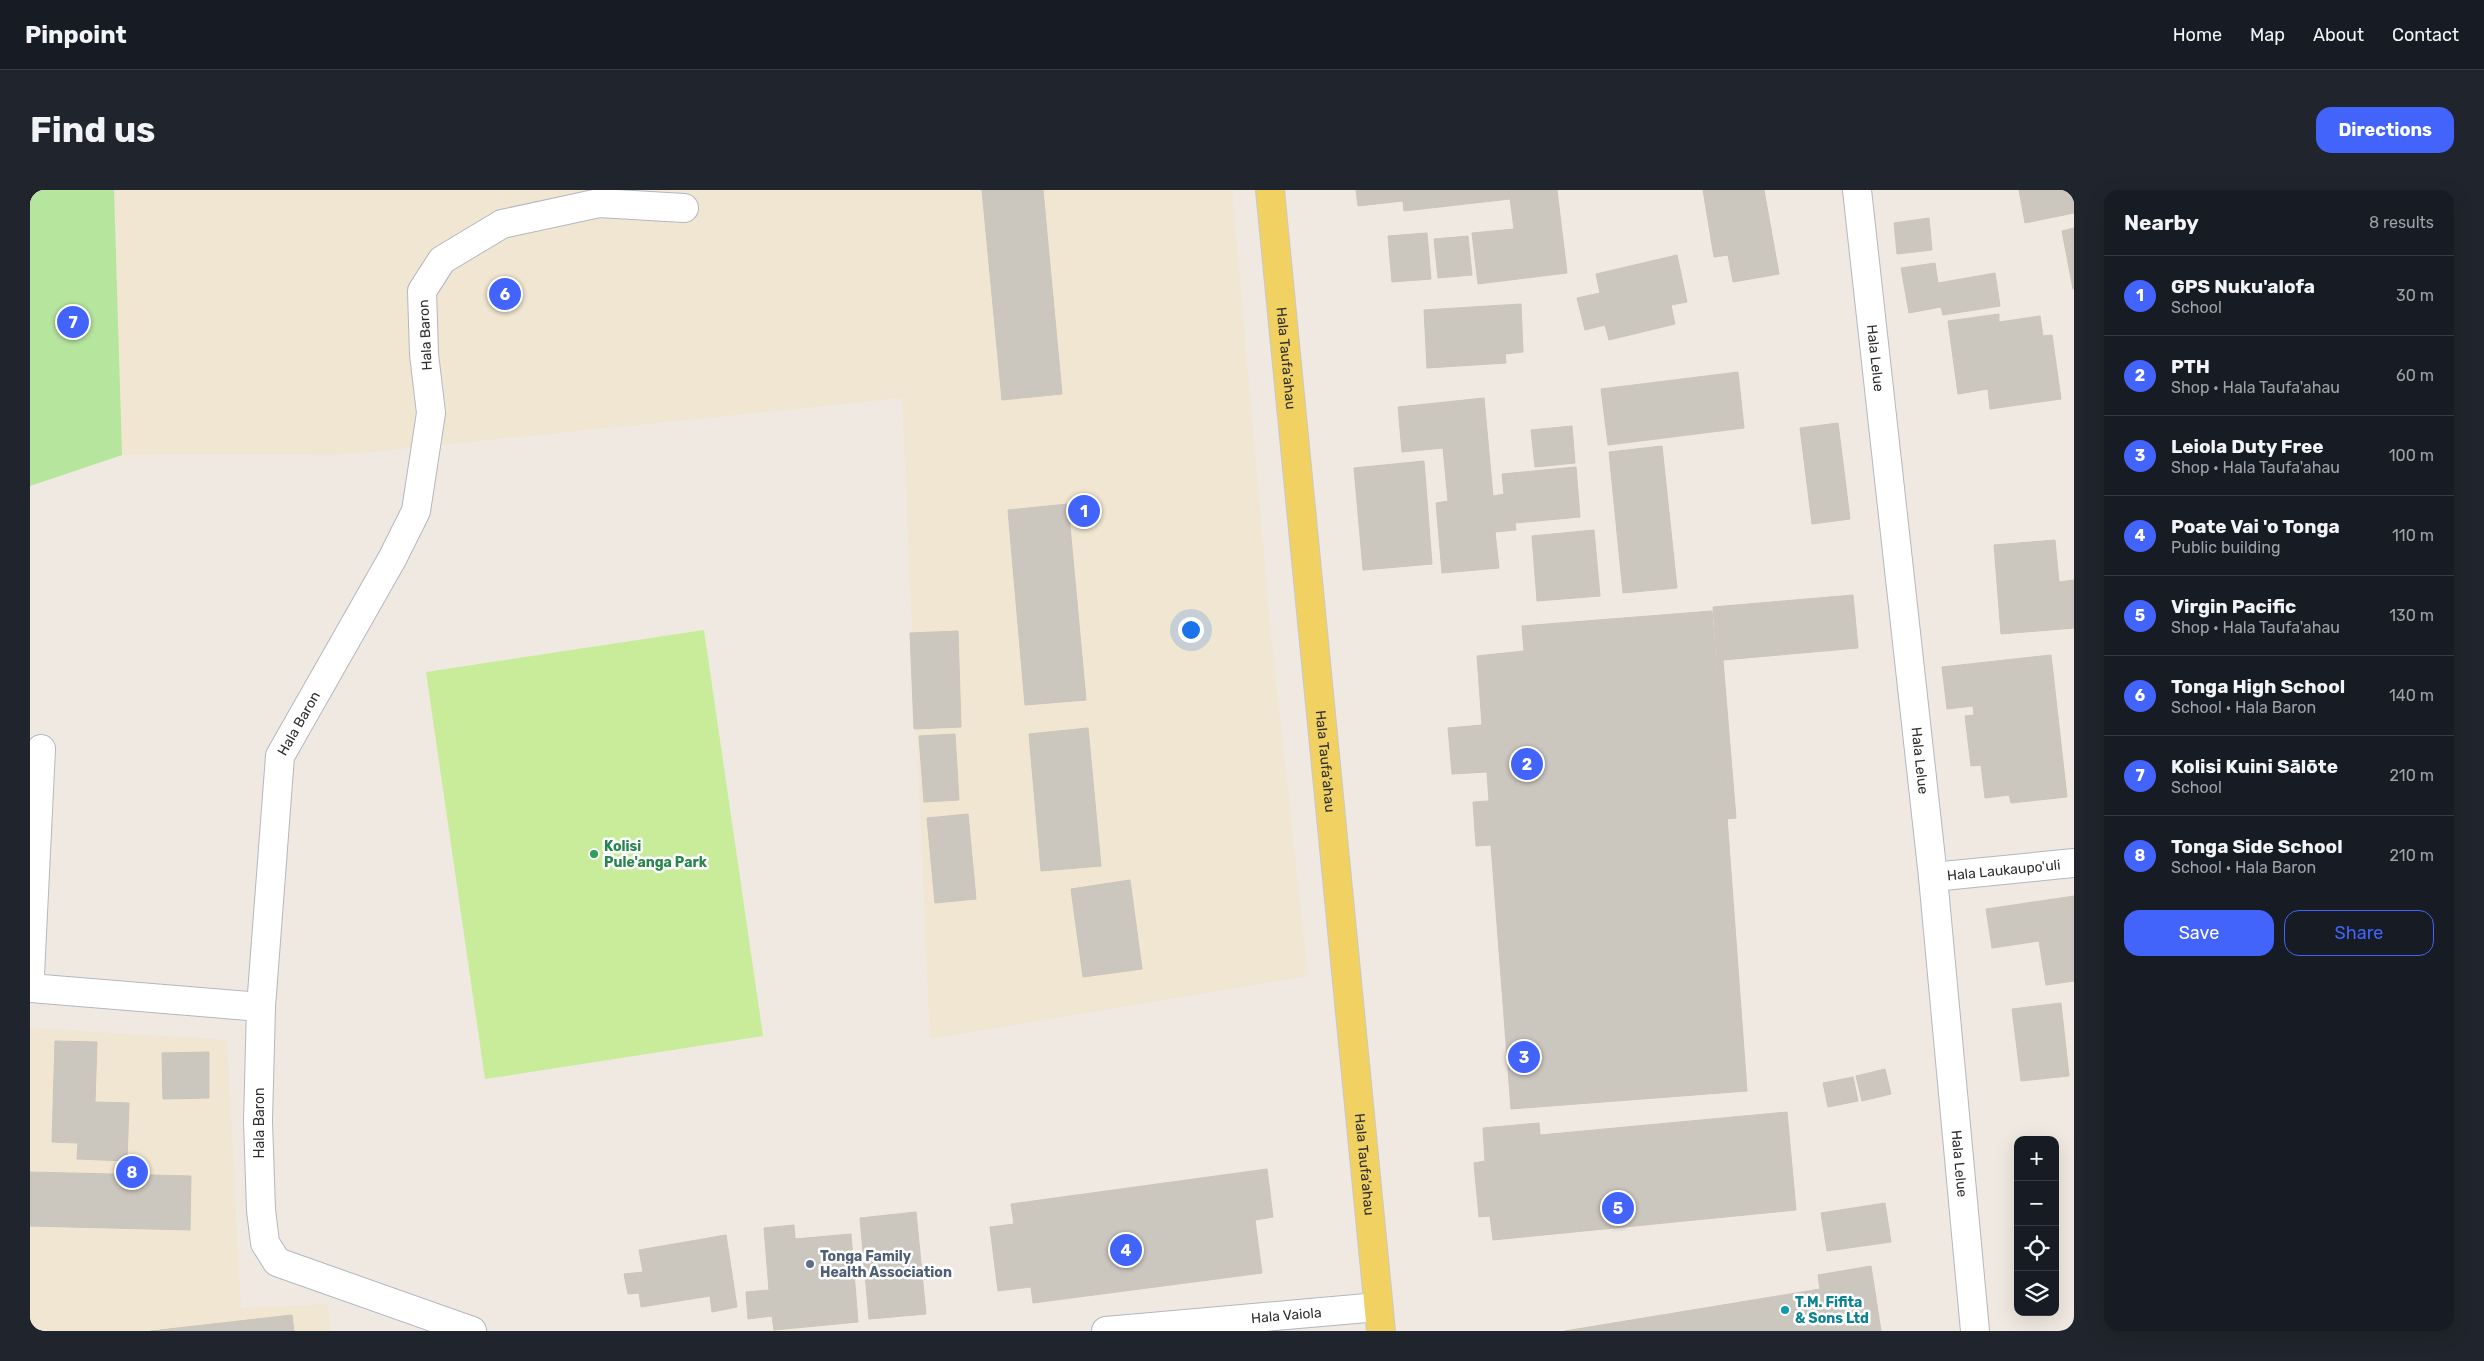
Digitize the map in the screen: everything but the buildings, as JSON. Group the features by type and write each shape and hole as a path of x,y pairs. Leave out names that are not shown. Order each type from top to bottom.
{"main road":[{"name":"Hala Taufa'ahau","path":"1270,190 1379,1319"}],"street":[{"name":"Hala Lelue","path":"1856,190 1933,876 1975,1331"},
{"name":"Hala Baron","path":"472,1331 277,1262 265,1243 260,1210 258,1121 261,1007 280,756 392,559 416,511 430,413 424,354 422,291 442,260 502,224 599,203 684,208"},
{"path":"30,975 41,749"},
{"name":"Hala Laukaupo'uli","path":"1933,876 2074,863"},
{"path":"30,988 261,1007"},
{"name":"Hala Vaiola","path":"1106,1331 1379,1319"}],"shaded area":[{"path":"30,190 1232,190 1270,624 1308,976 930,1039 902,398 351,454 122,455 30,486"},
{"path":"30,1028 227,1040 241,1308 328,1304 330,1331 30,1331"}],"green space":[{"path":"30,190 114,190 122,455 30,486"},
{"name":"Kolisi Pule'anga Park","path":"704,630 763,1036 485,1079 426,672"}],"place":[{"name":"Tonga High School","path":"505,294"},
{"name":"Kolisi Kuini Sālōte","path":"73,322"},
{"name":"GPS Nuku'alofa","path":"1084,511"},
{"name":"PTH","path":"1527,764"},
{"name":"Kolisi Pule'anga Park","path":"594,854"},
{"name":"Leiola Duty Free","path":"1524,1057"},
{"name":"Tonga Side School","path":"132,1172"},
{"name":"Virgin Pacific","path":"1618,1208"},
{"name":"Poate Vai 'o Tonga","path":"1126,1250"},
{"name":"Tonga Family Health Association","path":"810,1264"},
{"name":"T.M. Fifita & Sons Ltd","path":"1785,1310"}]}
